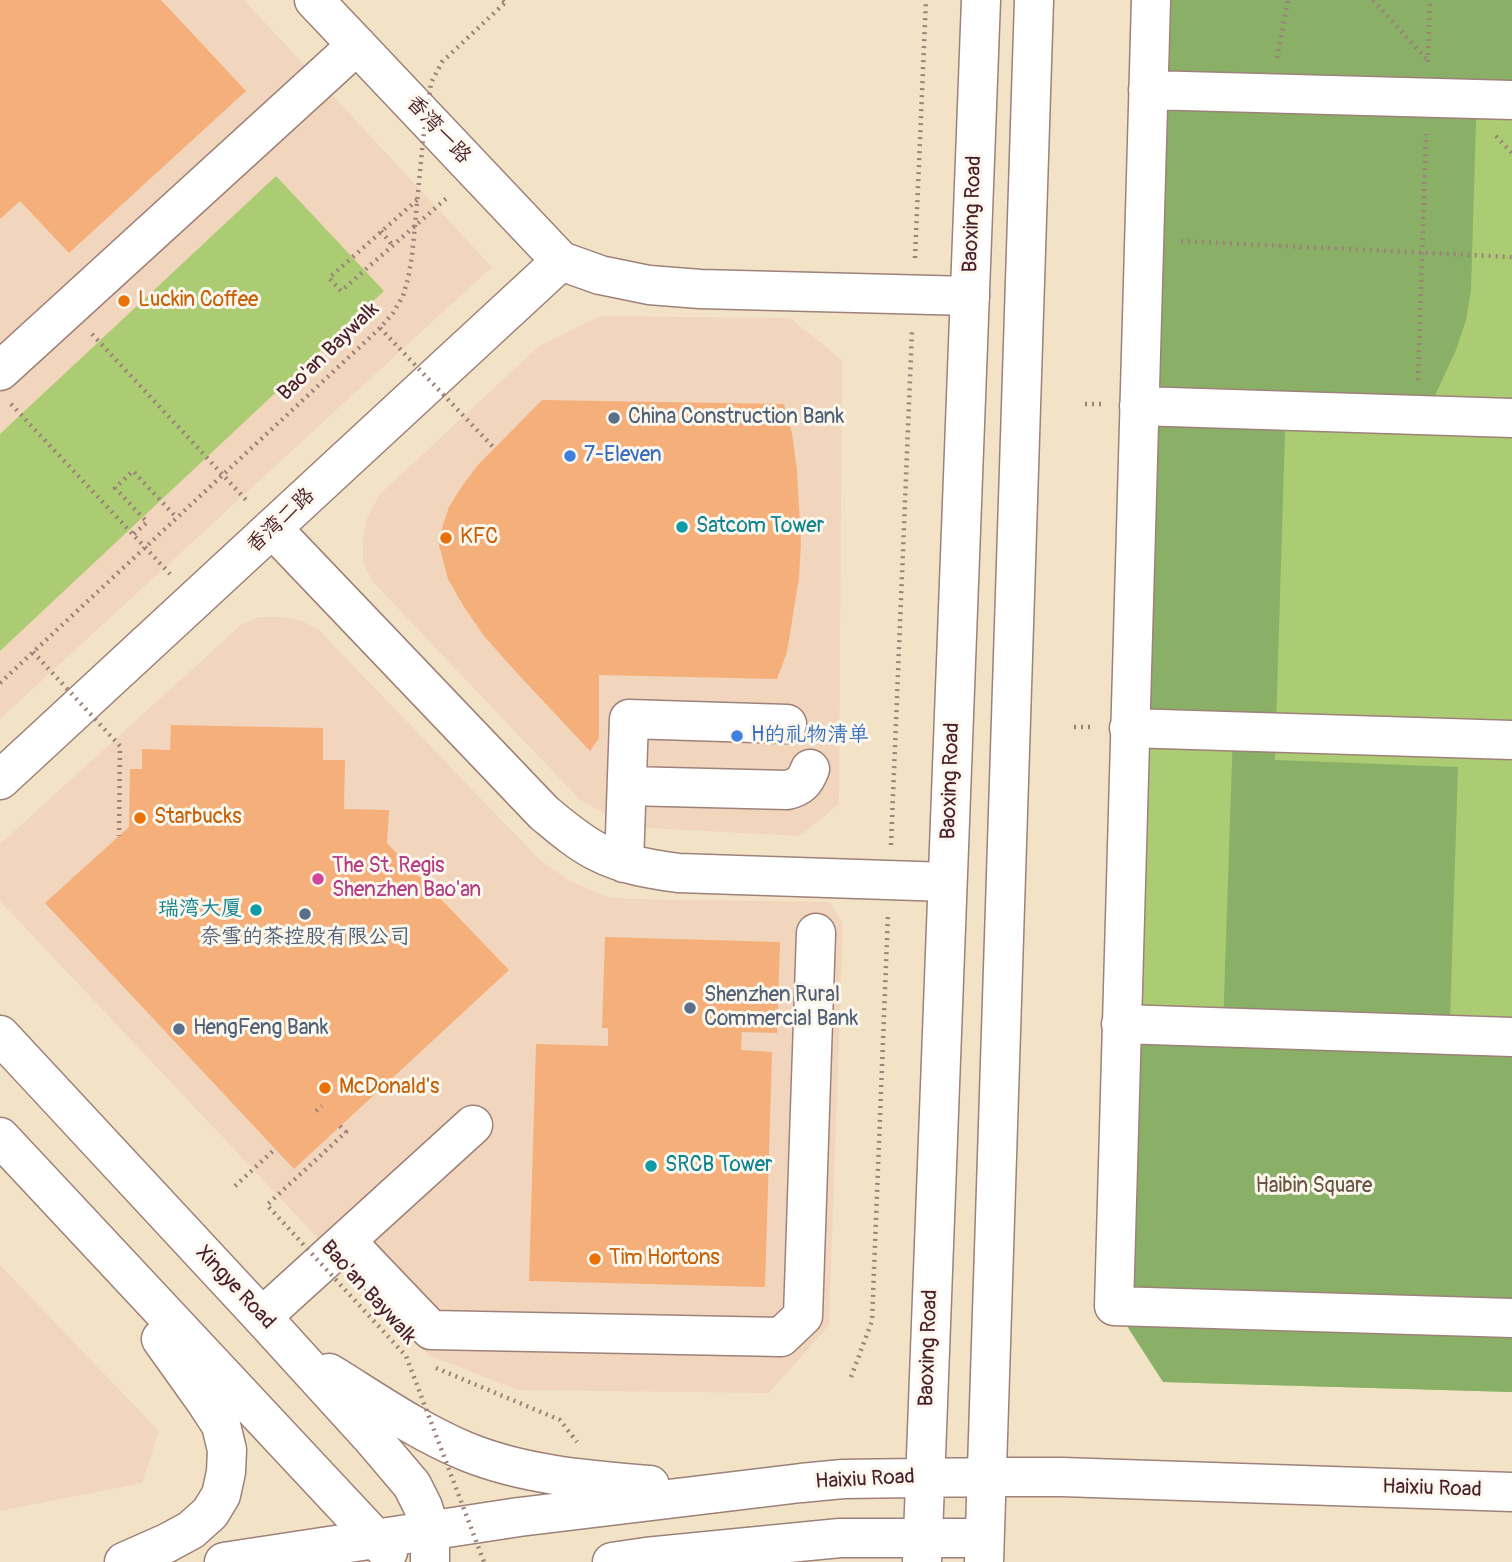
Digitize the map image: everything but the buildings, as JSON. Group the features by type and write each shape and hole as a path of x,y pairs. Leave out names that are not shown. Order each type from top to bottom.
{"main road":[{"name":"香湾一路","path":"314,0 561,261"},
{"name":"Baoxing Road","path":"922,1550 981,0"},
{"path":"612,1562 841,1538 922,1550 984,1550 1034,0"},
{"path":"1151,0 1114,1306 1512,1318"},
{"path":"5,387 68,309 357,45"},
{"path":"1148,90 1512,100"},
{"path":"561,261 600,275 649,285 700,289 970,296"},
{"name":"香湾二路","path":"0,780 561,261"},
{"path":"1139,405 1512,418"},
{"path":"272,528 544,813 598,852 624,863 678,873 947,882"},
{"path":"624,863 629,719 787,724"},
{"path":"1129,728 1512,740"},
{"path":"627,786 787,790 799,787 806,780 810,769"},
{"path":"346,1241 431,1330 781,1337 803,1316 816,933"},
{"path":"1121,1024 1512,1037"},
{"name":"Xingye Road","path":"0,1035 262,1317 412,1485 422,1507 430,1546"},
{"path":"262,1317 473,1125"},
{"path":"0,1137 386,1550"},
{"path":"121,1267 159,1336 221,1426 227,1450 221,1495 210,1513 191,1530 124,1562"},
{"path":"291,1349 431,1434 465,1451 527,1469 565,1476 732,1492"},
{"name":"Haixiu Road","path":"223,1562 430,1546 519,1517 843,1479 1062,1477 1512,1492"}],"path":[{"path":"851,1377 872,1321 926,0"},
{"path":"1270,93 1288,0"},
{"path":"1418,415 1430,0"},
{"name":"Bao'an Baywalk","path":"0,683 393,313 403,296 412,256 431,83 442,62 505,1"},
{"path":"417,200 329,278 341,291 476,171"},
{"path":"381,232 392,244"},
{"path":"1144,239 1512,257"},
{"path":"68,309 272,528"},
{"path":"380,328 494,448"},
{"path":"5,387 195,600"},
{"path":"134,534 147,522 116,488 133,471 177,518"},
{"path":"33,652 120,746 119,836"},
{"path":"316,1111 321,1106"},
{"name":"Bao'an Baywalk","path":"340,1126 346,1132 267,1205 406,1356 484,1562"},
{"path":"235,1186 275,1149"},
{"path":"406,1356 419,1361"},
{"path":"432,1366 560,1420 577,1442"}],"shaded area":[{"path":"0,0 244,0 492,267 0,719"},
{"path":"600,316 790,318 842,360 839,804 800,836 629,827 580,800 372,581 363,562 363,538 367,518 380,494 539,346"},
{"path":"259,617 282,617 302,621 318,629 539,859 570,881 608,897 629,899 829,902 843,923 829,1325 769,1393 518,1390 428,1355 0,901 0,844 242,624"},
{"path":"0,1265 159,1431 142,1483 0,1511"}],"green space":[{"name":"Haibin Square","path":"1151,0 1512,0 1512,1392 1163,1382 1121,1024"},
{"name":"Haibin Square","path":"1151,0 1512,0 1512,87 1477,87 1471,291 1466,320 1456,350 1431,404 1286,399 1275,760 1458,767 1449,1052 1512,1054 1512,1392 1163,1382 1114,1306 1121,1024 1223,1027 1233,732 1129,728"},
{"path":"276,176 384,291 0,651 0,434"}],"place":[{"name":"Luckin Coffee","path":"124,301"},
{"name":"China Construction Bank","path":"614,418"},
{"name":"7-Eleven","path":"570,456"},
{"name":"Satcom Tower","path":"682,527"},
{"name":"KFC","path":"446,538"},
{"name":"H的礼物清单","path":"737,736"},
{"name":"Starbucks","path":"140,818"},
{"name":"The St. Regis Shenzhen Bao'an","path":"318,879"},
{"name":"瑞湾大厦","path":"256,910"},
{"name":"奈雪的茶控股有限公司","path":"305,914"},
{"name":"Shenzhen Rural Commercial Bank","path":"690,1008"},
{"name":"HengFeng Bank","path":"179,1029"},
{"name":"McDonald's","path":"325,1088"},
{"name":"SRCB Tower","path":"651,1166"},
{"name":"Tim Hortons","path":"595,1259"}]}
